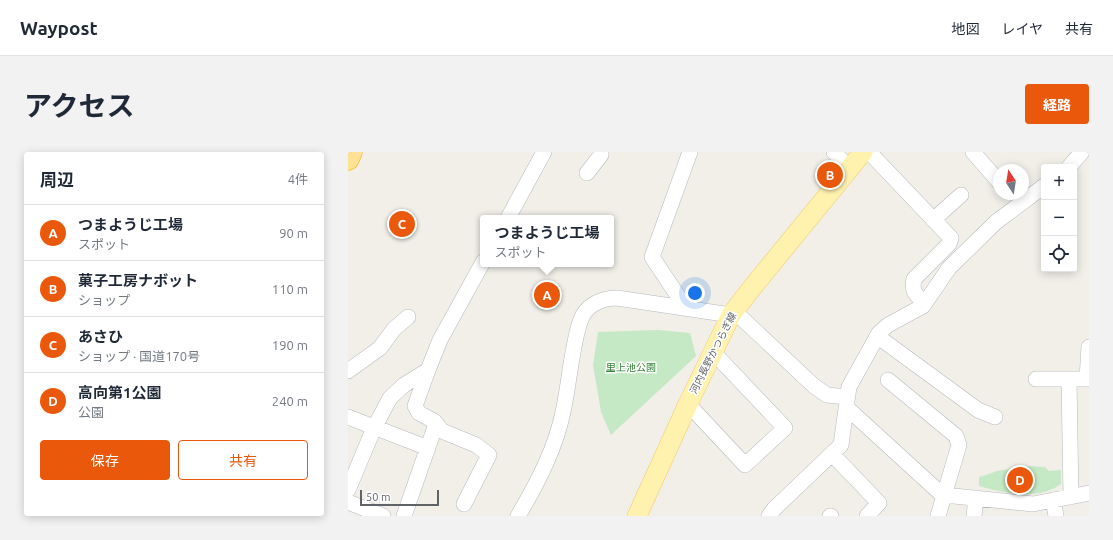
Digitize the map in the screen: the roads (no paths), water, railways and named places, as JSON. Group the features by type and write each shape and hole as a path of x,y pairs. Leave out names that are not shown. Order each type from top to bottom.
{"highway":[{"path":"348,159 351,152"}],"main road":[{"name":"河内長野かつらぎ線","path":"637,516 688,404 733,313 863,152"}],"street":[{"path":"510,215 544,152"},
{"path":"587,173 601,155 601,152"},
{"path":"686,308 652,257 690,152"},
{"path":"834,152 849,168"},
{"path":"869,152 951,238 949,244 914,279 912,286 914,293 925,303"},
{"path":"973,152 993,175"},
{"path":"1072,164 1082,152"},
{"path":"1029,192 1041,187"},
{"path":"933,220 961,195"},
{"path":"769,516 774,509 841,445 849,387 878,336 888,325 923,306 949,268 996,222 1013,200"},
{"path":"464,504 489,455 476,445 442,431 434,421 419,413 415,406 440,340 480,267"},
{"path":"518,516 531,494 551,452 564,408 577,334 584,314 593,305 606,298 617,298 733,313 814,386 827,395 847,402 938,491 944,495 976,498 1011,509 1089,493"},
{"path":"348,371 380,348 394,329 408,317"},
{"path":"878,336 978,410 995,417"},
{"path":"1036,379 1087,379 1089,347"},
{"path":"688,404 745,465 785,428 713,352"},
{"path":"348,490 374,428 390,398 404,385 428,370"},
{"path":"1069,379 1071,497"},
{"path":"888,380 956,436 959,445 938,516"},
{"path":"348,418 428,448"},
{"path":"404,516 436,424"},
{"path":"832,454 879,503 867,516"},
{"path":"974,516 976,498"},
{"path":"1053,500 1056,516"},
{"path":"348,502 383,516"}],"place":[{"name":"菓子工房ナボット","path":"830,175"},
{"name":"あさひ","path":"402,224"},
{"name":"つまようじ工場","path":"547,295"},
{"name":"高向第1公園","path":"1020,480"}],"park label":[{"name":"里上池公園","path":"631,367"}]}
